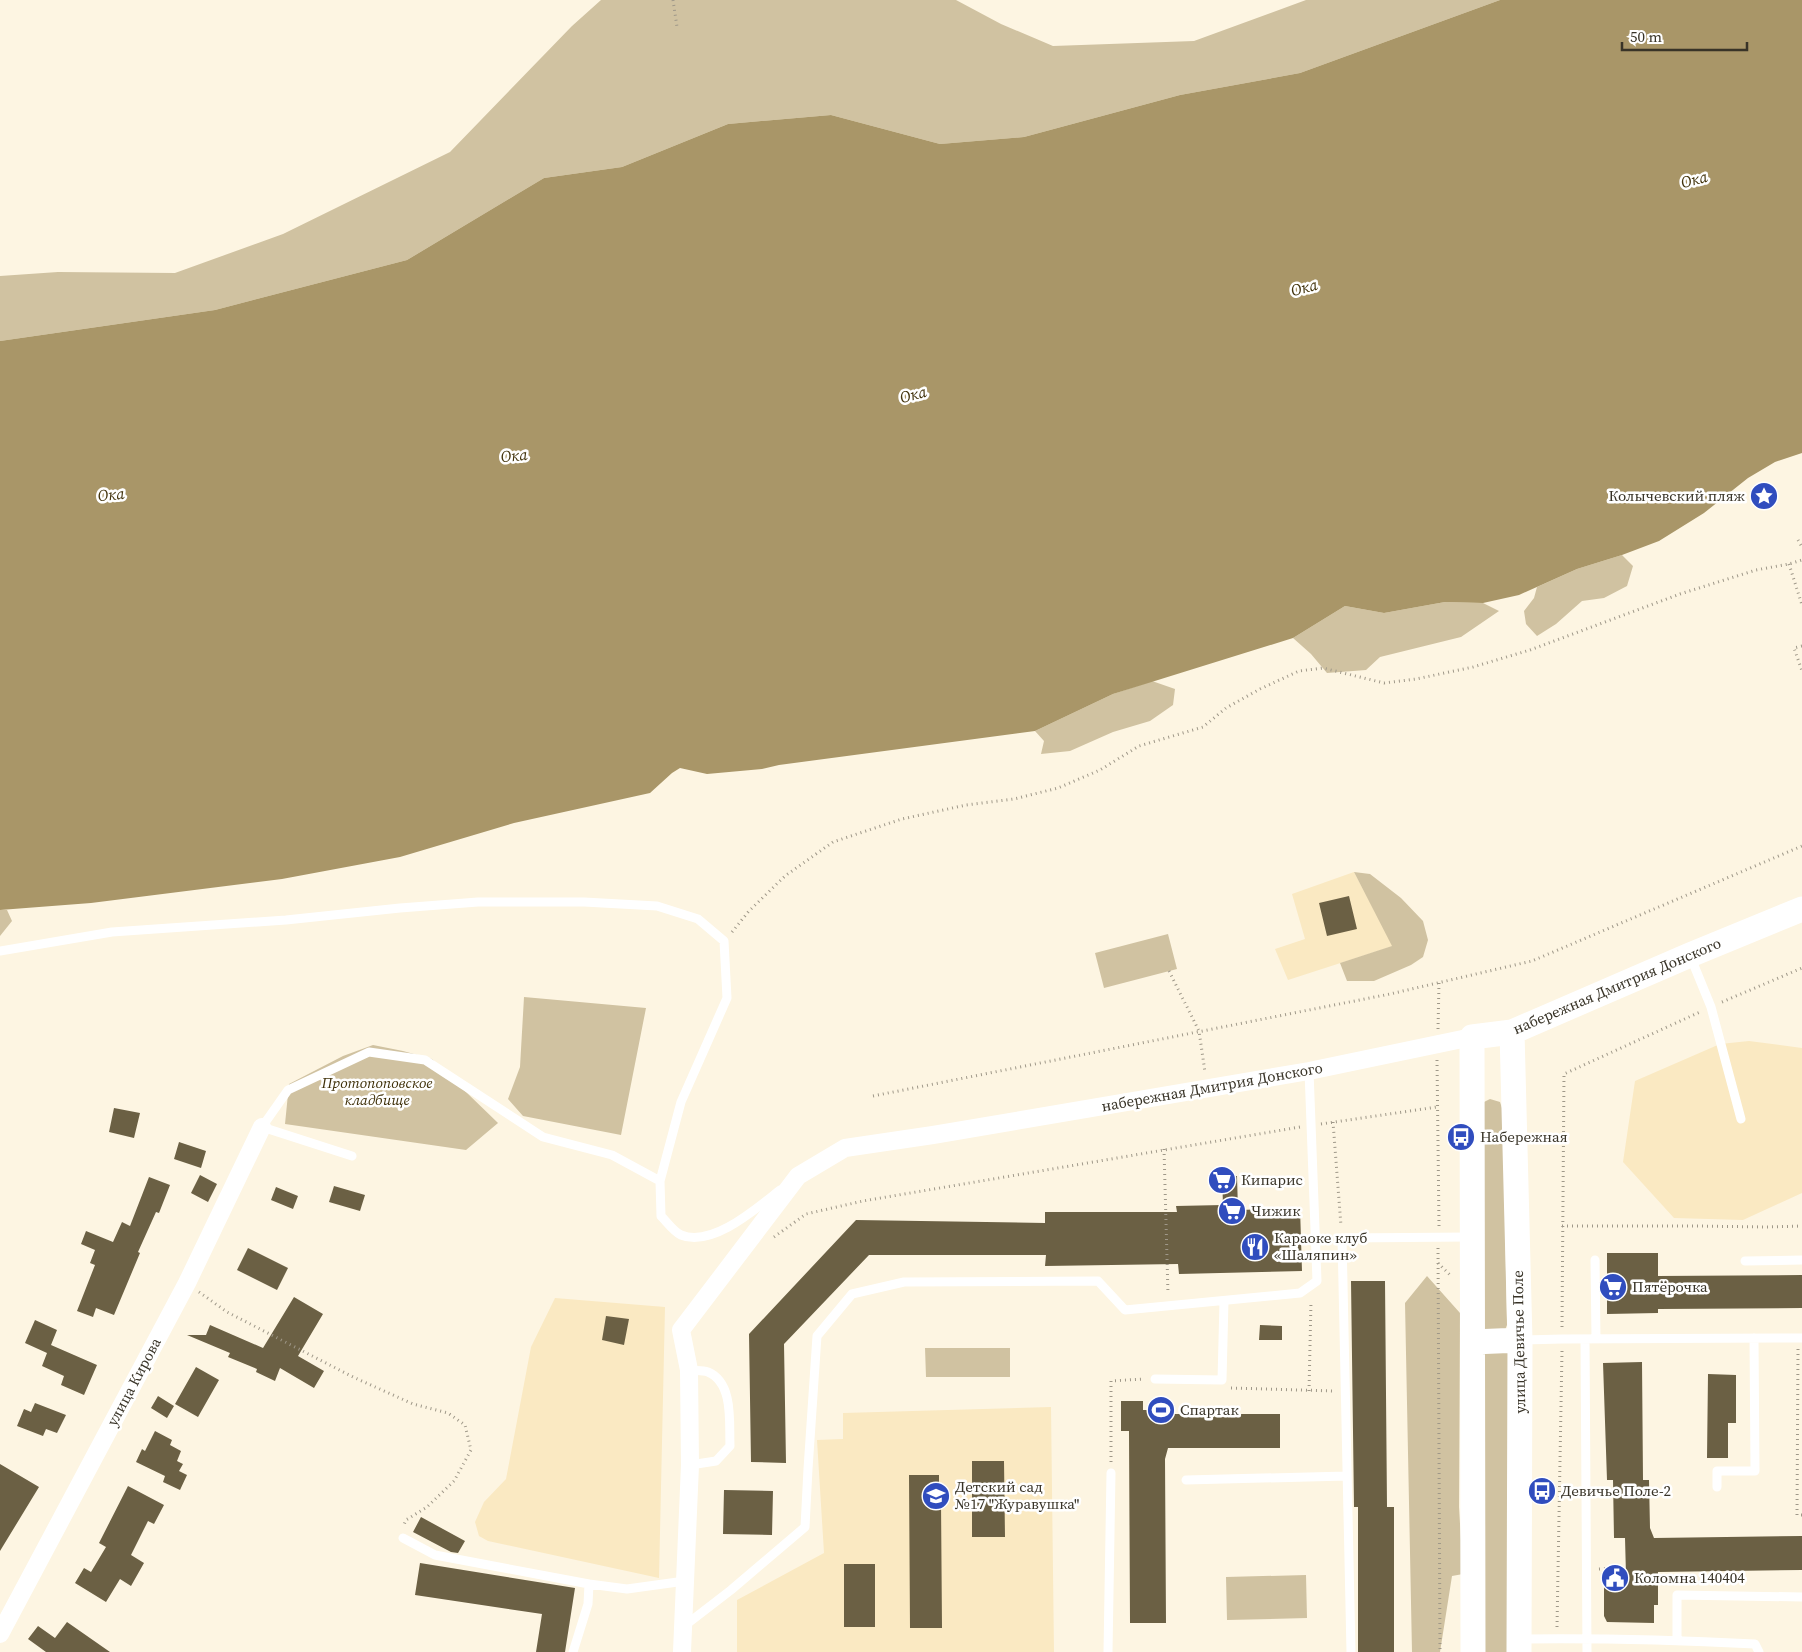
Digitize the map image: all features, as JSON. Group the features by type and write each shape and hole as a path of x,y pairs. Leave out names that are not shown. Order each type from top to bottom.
{"street":[{"name":"набережная Дмитрия Донского","path":"688,1370 681,1330 798,1176 845,1148 943,1134 1309,1071 1472,1037 1512,1032 1802,909"},
{"name":"улица Девичье Поле","path":"1512,1032 1520,1340 1520,1646"},
{"path":"1472,1037 1473,1652"},
{"name":"улица Кирова","path":"0,1634 187,1283 262,1127"},
{"path":"1473,1342 1520,1340"},
{"path":"682,1652 690,1465 688,1370"}],"lane":[{"path":"0,951 112,932 286,920 478,902 584,902 657,906 698,919 724,942 727,998 681,1102 660,1181 661,1216 680,1235 704,1238 721,1231 754,1210 798,1176"},
{"path":"1690,955 1711,1007 1741,1119"},
{"path":"352,1156 262,1127 288,1090 369,1052 425,1060 543,1137 612,1155 660,1181"},
{"path":"683,1627 731,1590 805,1527 817,1336 852,1294 904,1282 1098,1281 1125,1310 1300,1293 1317,1281 1309,1071"},
{"path":"1351,1652 1342,1238 1473,1237"},
{"path":"1595,1260 1596,1338"},
{"path":"1745,1261 1802,1260"},
{"path":"1155,1379 1222,1380 1224,1301"},
{"path":"1584,1338 1587,1652"},
{"path":"1520,1340 1584,1338 1800,1338"},
{"path":"1717,1487 1717,1470 1755,1471 1754,1338"},
{"path":"688,1370 706,1372 716,1377 725,1388 730,1446 716,1461 690,1465"},
{"path":"1108,1652 1111,1473"},
{"path":"1186,1480 1347,1476"},
{"path":"403,1538 435,1555 589,1584 627,1589 685,1581"},
{"path":"573,1652 588,1604 589,1584"},
{"path":"1677,1640 1677,1596 1802,1597"},
{"path":"1520,1646 1587,1638 1677,1640 1755,1644 1759,1652"}],"path":[{"path":"673,0 677,27"},
{"path":"1798,540 1802,547"},
{"path":"724,942 749,911 785,876 832,842 902,819 966,805 1014,799 1058,788 1100,770 1139,746 1203,728 1226,708 1260,689 1299,672 1323,668 1384,683 1416,680 1473,667 1530,650 1680,594 1756,570 1802,560"},
{"path":"1789,564 1802,605"},
{"path":"1802,646 1794,648 1802,671"},
{"path":"873,1096 1390,994 1532,961 1802,846"},
{"path":"1169,971 1199,1031 1208,1087"},
{"path":"1439,982 1437,1107 1440,1652"},
{"path":"772,1239 806,1214 854,1203 1164,1149 1437,1107"},
{"path":"1333,1122 1342,1238"},
{"path":"1164,1149 1168,1306"},
{"path":"1562,1226 1802,1226"},
{"path":"187,1283 227,1312 344,1372 413,1404 448,1413 464,1425 471,1450 454,1481 426,1507 406,1520 402,1529 403,1538"},
{"path":"1309,1390 1311,1311"},
{"path":"1800,1338 1800,1436 1797,1515 1802,1515"},
{"path":"1111,1473 1111,1381 1155,1379"},
{"path":"1222,1380 1226,1388 1345,1392"},
{"path":"1586,1569 1614,1568 1615,1575"}],"shaded area":[{"path":"1354,872 1393,946 1288,980 1275,949 1305,939 1292,894"},
{"path":"1749,1041 1802,1048 1802,1193 1743,1220 1674,1218 1623,1162 1635,1081 1720,1044"},
{"path":"555,1298 665,1307 659,1578 488,1541 479,1536 475,1522 484,1502 506,1479 531,1347"},
{"name":"Детский сад №17 \"Журавушка\"","path":"1051,1407 1054,1652 737,1652 737,1600 824,1553 817,1440 843,1439 843,1413"}],"green space":[{"path":"601,0 956,0 1001,24 1053,46 1194,41 1306,0 1500,0 1300,73 1180,95 1024,137 940,144 831,115 728,124 622,167 544,178 407,260 215,310 0,341 0,276 58,272 175,273 283,234 450,152 572,26"},
{"path":"1622,555 1633,566 1627,586 1604,598 1582,601 1556,624 1537,636 1526,624 1524,611 1534,598 1537,587 1577,569"},
{"path":"1445,602 1483,603 1499,611 1461,637 1380,657 1366,670 1327,673 1311,654 1293,638 1345,606 1384,613"},
{"path":"1152,681 1175,689 1173,705 1150,721 1113,732 1070,751 1041,754 1044,741 1035,731 1113,694"},
{"path":"1354,872 1370,874 1401,898 1423,921 1428,940 1423,957 1411,965 1374,981 1347,981 1340,963 1392,946"},
{"path":"0,910 7,910 12,921 0,936"},
{"path":"1168,934 1177,969 1104,988 1095,953"},
{"path":"524,997 646,1008 621,1135 523,1116 508,1099 520,1067"},
{"name":"Протопоповское кладбище","path":"373,1045 432,1059 498,1123 466,1150 285,1124 289,1084 343,1056"},
{"path":"1490,1099 1500,1102 1503,1111 1507,1325 1505,1330 1484,1333 1482,1103"},
{"path":"1427,1276 1460,1313 1459,1507 1463,1574 1452,1576 1440,1652 1412,1652 1405,1303"},
{"path":"925,1348 1010,1348 1010,1377 926,1377"},
{"path":"1510,1348 1511,1652 1483,1652 1483,1352"},
{"path":"1306,1575 1307,1618 1227,1620 1226,1577"}],"water":[{"name":"Ока","path":"1500,0 1802,0 1802,453 1775,462 1748,478 1704,513 1659,541 1577,569 1519,595 1483,603 1445,602 1384,613 1345,606 1293,638 1113,694 1035,731 779,765 762,769 707,774 680,768 650,793 514,823 400,857 282,879 91,903 0,910 0,341 215,310 407,260 544,178 622,167 728,124 831,115 940,144 1024,137 1180,95 1300,73"}],"building":[{"path":"1349,896 1357,929 1327,936 1319,903"},
{"path":"114,1108 140,1113 134,1138 109,1132"},
{"path":"179,1142 206,1151 201,1168 174,1159"},
{"path":"200,1175 217,1184 208,1202 191,1193"},
{"path":"1222,1176 1237,1176 1238,1210 1300,1208 1302,1271 1179,1274 1178,1264 1045,1266 1046,1255 869,1255 784,1344 786,1463 751,1462 749,1334 856,1220 1045,1223 1045,1212 1177,1212 1176,1206 1223,1205"},
{"path":"149,1177 170,1185 159,1213 156,1212 138,1252 140,1253 114,1315 96,1308 93,1317 77,1311 95,1265 90,1263 95,1250 81,1244 86,1231 113,1242 122,1222 130,1226"},
{"path":"334,1186 365,1195 360,1211 329,1202"},
{"path":"276,1187 298,1196 293,1209 271,1200"},
{"path":"248,1248 288,1268 277,1290 237,1270"},
{"path":"1607,1253 1658,1253 1658,1276 1802,1275 1802,1308 1658,1309 1658,1313 1607,1314"},
{"path":"1351,1281 1385,1281 1387,1507 1394,1507 1394,1652 1358,1652 1358,1507 1354,1507"},
{"path":"294,1297 323,1314 298,1356 324,1371 314,1388 280,1368 275,1381 256,1372 257,1369 228,1357 230,1353 187,1335 206,1335 210,1325 263,1348"},
{"path":"606,1316 629,1319 624,1345 602,1340"},
{"path":"35,1320 57,1330 51,1345 97,1365 84,1395 61,1385 64,1376 42,1366 47,1353 25,1343"},
{"path":"1260,1325 1282,1326 1282,1340 1259,1340"},
{"path":"1642,1362 1643,1480 1649,1480 1650,1528 1654,1538 1802,1536 1802,1570 1658,1572 1658,1605 1654,1605 1654,1623 1607,1622 1604,1616 1604,1575 1626,1575 1625,1538 1614,1538 1613,1480 1607,1480 1603,1363"},
{"path":"196,1367 219,1380 198,1417 175,1404"},
{"path":"1708,1374 1736,1375 1736,1423 1728,1423 1728,1458 1707,1458"},
{"path":"158,1396 174,1406 167,1418 151,1408"},
{"path":"1121,1401 1143,1401 1143,1410 1169,1410 1169,1414 1280,1414 1280,1448 1168,1448 1165,1459 1166,1623 1130,1623 1129,1431 1121,1431"},
{"path":"35,1403 66,1415 57,1433 46,1429 43,1436 17,1426 24,1409 31,1412"},
{"path":"155,1431 172,1440 170,1445 181,1451 177,1461 183,1464 179,1471 187,1475 180,1490 163,1482 165,1476 136,1462 142,1449 145,1451"},
{"path":"972,1461 1004,1461 1005,1537 972,1537"},
{"path":"0,1464 39,1487 0,1551"},
{"path":"909,1475 939,1475 942,1628 910,1628"},
{"path":"128,1486 164,1505 154,1524 148,1521 131,1555 144,1563 131,1586 120,1579 106,1602 75,1583 84,1568 91,1572 106,1547 99,1543"},
{"path":"724,1490 773,1491 772,1535 723,1534"},
{"path":"421,1517 465,1541 458,1553 451,1552 413,1532"},
{"path":"420,1563 575,1588 565,1652 536,1652 542,1614 415,1595"},
{"path":"844,1564 875,1564 875,1627 844,1627"},
{"path":"67,1622 110,1652 46,1652 28,1639 38,1626 55,1638"}],"place":[{"name":"Колычевский пляж","path":"1764,496"},
{"name":"Набережная","path":"1461,1137"},
{"name":"Кипарис","path":"1222,1180"},
{"name":"Чижик","path":"1232,1211"},
{"name":"Караоке клуб «Шаляпин»","path":"1255,1247"},
{"name":"Пятёрочка","path":"1613,1287"},
{"name":"Спартак","path":"1161,1410"},
{"name":"Девичье Поле-2","path":"1542,1491"},
{"name":"Детский сад №17 \"Журавушка\"","path":"936,1496"},
{"name":"Коломна 140404","path":"1615,1578"}]}
